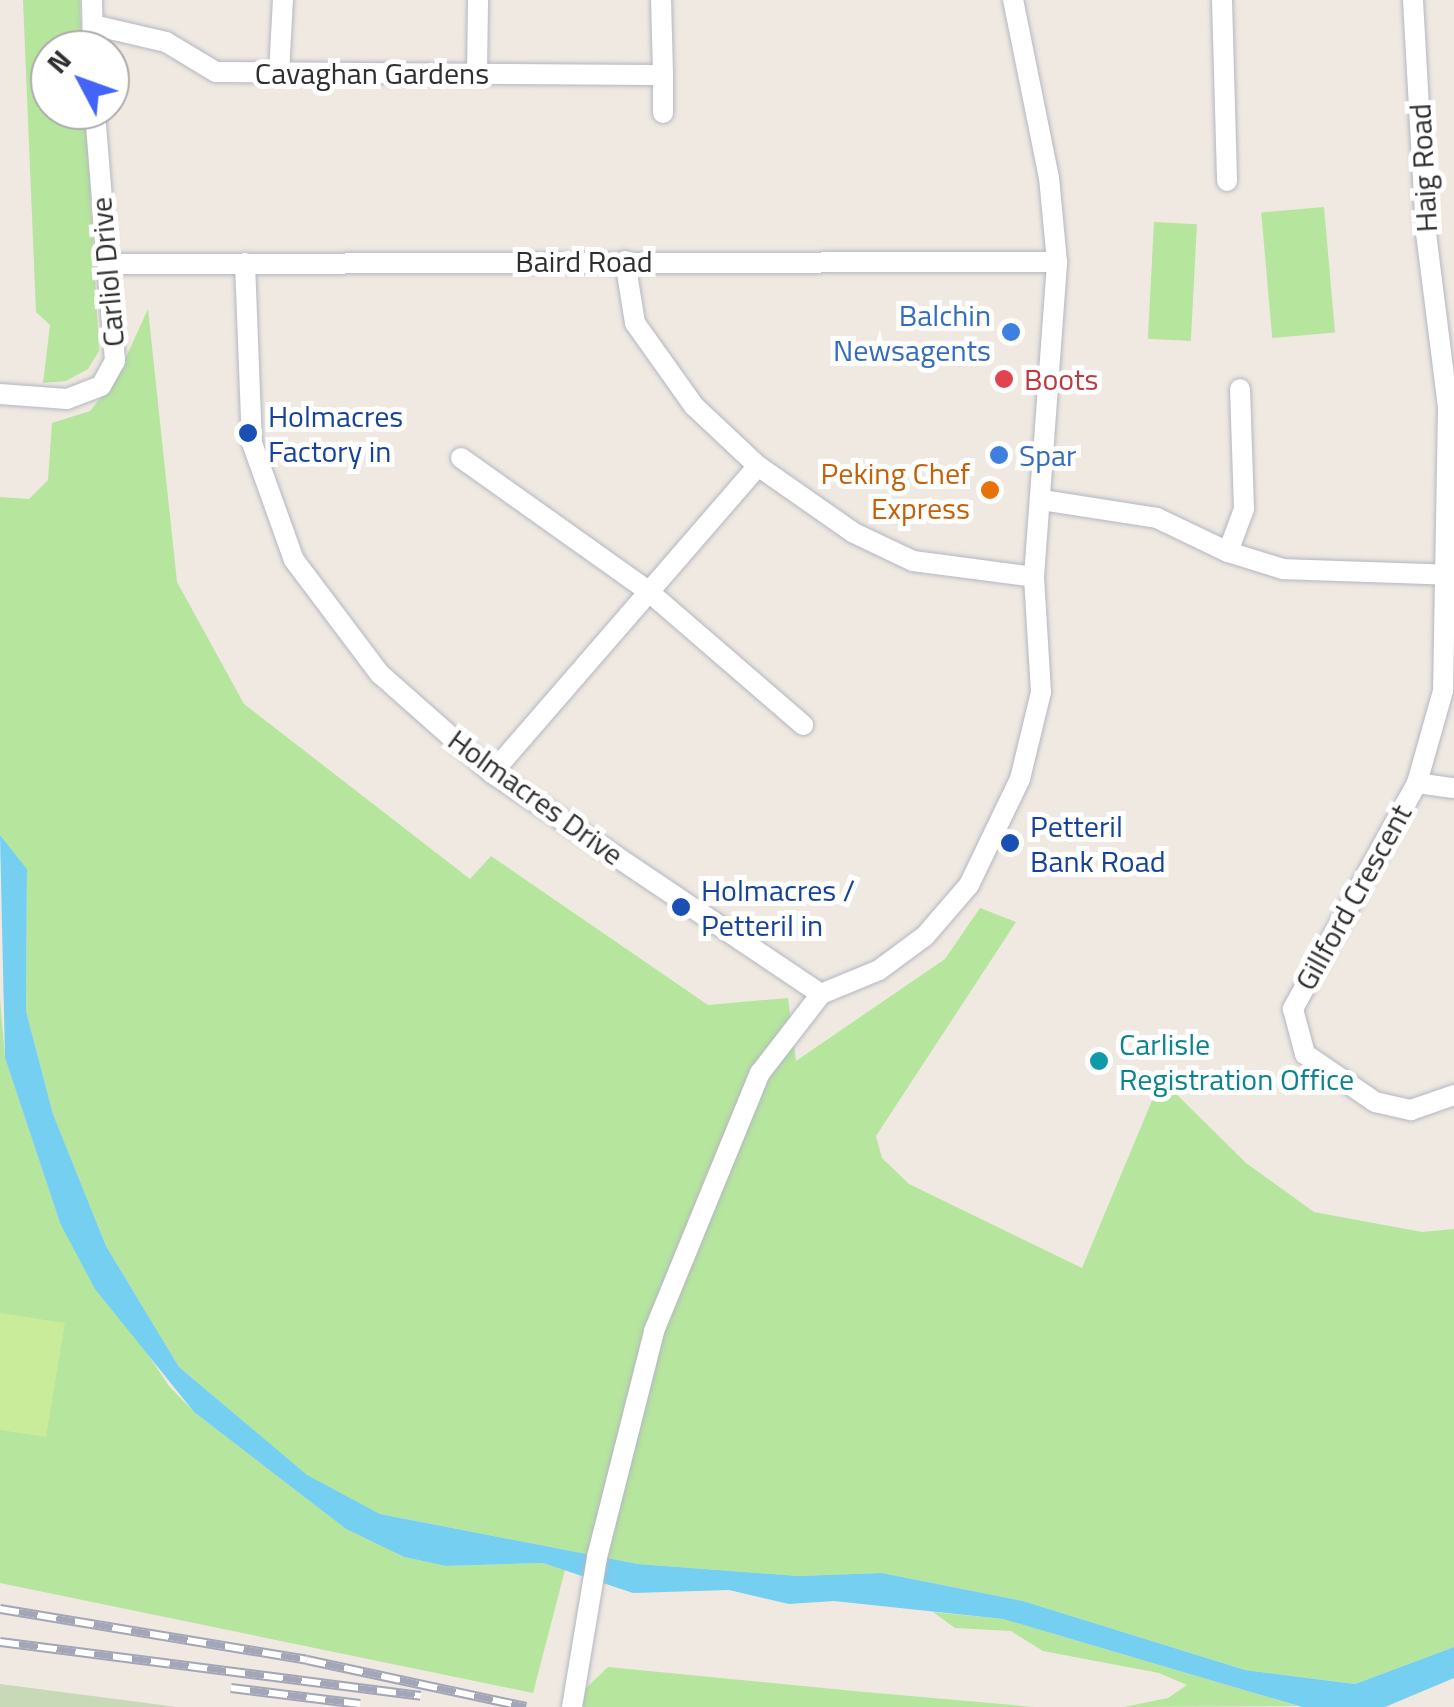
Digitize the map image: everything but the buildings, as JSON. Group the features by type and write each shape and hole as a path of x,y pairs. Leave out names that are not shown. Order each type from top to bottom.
{"street":[{"path":"92,0 92,30"},
{"path":"279,72 283,0"},
{"path":"476,74 478,0"},
{"path":"661,0 663,113"},
{"path":"572,1707 596,1558 654,1331 688,1234 760,1073 821,994 894,959 926,936 969,885 1020,779 1041,692 1034,577 1056,262 1049,178 1013,0"},
{"path":"1222,0 1227,181"},
{"name":"Haig Road","path":"1413,0 1426,233 1448,408 1449,574"},
{"name":"Cavaghan Gardens","path":"92,25 166,42 216,72 663,74"},
{"name":"Carliol Drive","path":"0,394 67,399 101,386 118,340 96,130"},
{"path":"625,261 635,323 694,406 758,466 854,533 913,561 1034,577"},
{"name":"Holmacres Drive","path":"245,262 252,442 294,560 380,674 492,773 821,994"},
{"name":"Baird Road","path":"111,264 1056,262"},
{"path":"1228,552 1244,509 1240,389"},
{"path":"461,458 648,592 803,725"},
{"path":"492,773 758,466"},
{"path":"1042,500 1158,518 1228,552 1283,570 1449,574"},
{"name":"Gillford Crescent","path":"1449,574 1443,690 1416,782 1292,1009 1305,1054 1375,1102 1412,1110 1454,1095"},
{"path":"1416,782 1454,788"}],"green space":[{"path":"23,0 80,0 81,30 30,30 30,130 87,130 99,351 88,369 66,381 43,383 50,325 36,312"},
{"path":"1324,207 1335,333 1272,338 1261,212"},
{"path":"1154,222 1197,224 1191,341 1148,339"},
{"path":"148,309 177,582 244,704 470,879 491,856 708,1005 788,998 796,1061 945,959 980,908 1016,922 876,1136 882,1158 909,1184 1082,1268 1161,1079 1246,1163 1314,1212 1422,1232 1454,1229 1454,1647 1355,1684 1245,1670 1023,1601 882,1573 798,1576 638,1564 380,1514 306,1475 179,1367 106,1246 53,1114 26,1011 27,869 0,835 0,497 29,499 48,480 52,423 90,411 117,377"},
{"path":"0,998 5,1058 60,1223 169,1386 194,1412 346,1529 404,1557 446,1566 543,1563 565,1570 533,1693 0,1583"},
{"path":"0,1313 65,1323 46,1437 0,1430"},
{"path":"933,1612 1003,1619 1298,1706 1124,1707 1168,1698 1187,1685 1159,1673 1043,1651 1011,1631 955,1628"},
{"path":"608,1667 1034,1707 580,1707 583,1691"},
{"path":"0,1684 177,1707 0,1707"}],"water":[{"path":"0,835 27,869 26,1011 53,1114 106,1246 179,1367 307,1475 380,1514 638,1564 798,1576 882,1573 1023,1601 1245,1670 1355,1684 1454,1647 1454,1678 1385,1707 1302,1707 1003,1619 834,1601 789,1604 729,1590 633,1593 543,1563 446,1566 404,1557 346,1529 194,1412 95,1289 60,1223 5,1058"}],"railway":[{"path":"0,1609 307,1660 526,1707"},
{"path":"0,1642 421,1696"},
{"path":"231,1688 360,1704"}],"place":[{"name":"Balchin Newsagents","path":"1011,332"},
{"name":"Boots","path":"1004,379"},
{"name":"Holmacres Factory in","path":"248,433"},
{"name":"Spar","path":"999,455"},
{"name":"Peking Chef Express","path":"990,490"},
{"name":"Petteril Bank Road","path":"1010,843"},
{"name":"Holmacres / Petteril in","path":"681,907"},
{"name":"Carlisle Registration Office","path":"1099,1061"}]}
